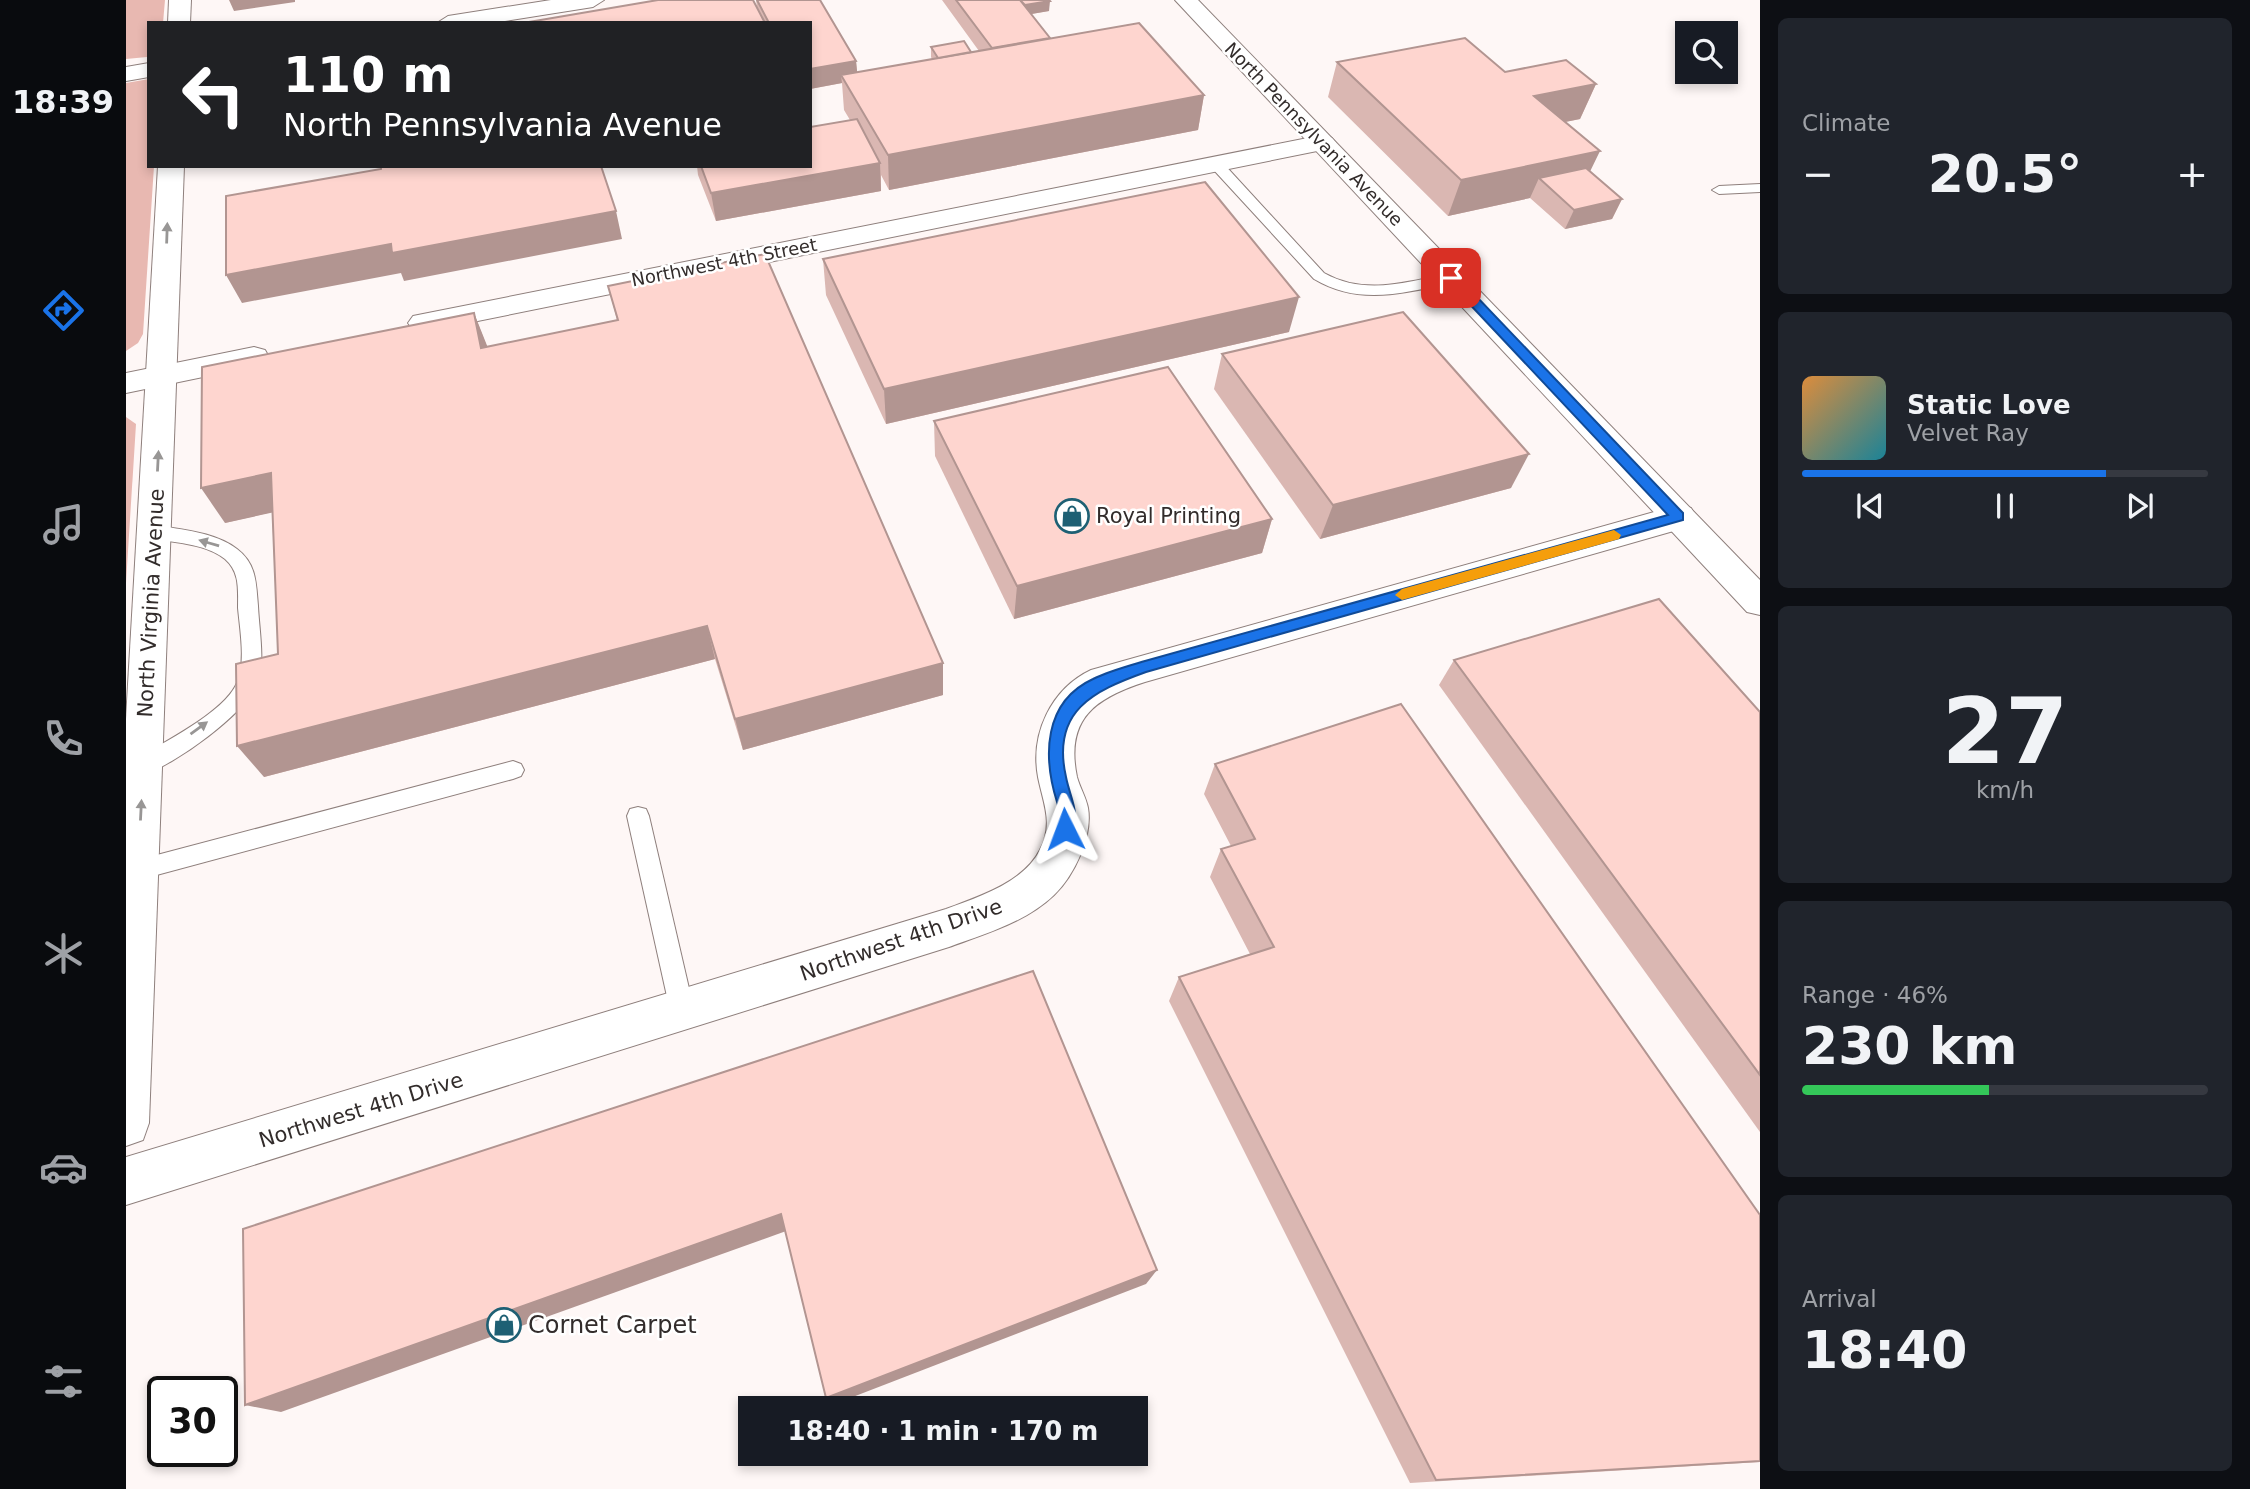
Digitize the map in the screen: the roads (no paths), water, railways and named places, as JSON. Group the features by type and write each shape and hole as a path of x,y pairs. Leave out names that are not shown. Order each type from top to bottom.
{"street":[{"path":"178,21 180,0"},
{"name":"North Pennsylvania Avenue","path":"1186,0 1760,602"},
{"path":"464,21 590,4"},
{"path":"126,74 147,70"},
{"name":"Northwest 4th Street","path":"399,328 1323,143"},
{"name":"North Virginia Avenue","path":"126,1123 132,871 143,766 171,168"},
{"path":"126,383 277,352"},
{"name":"Northwest 4th Drive","path":"126,1181 949,928 1011,903 1038,884 1053,868 1061,847 1068,811 1057,776 1055,746 1062,719 1076,698 1097,683 1145,667 1679,517"}],"lane":[{"path":"1216,164 1319,276 1334,287 1356,293 1379,292 1451,278"},
{"path":"1718,190 1760,188"},
{"path":"143,766 222,712 237,698 248,681 246,572 238,557 208,542 155,532"},
{"path":"132,871 513,770"},
{"path":"638,816 682,1010"}],"place":[{"name":"Royal Printing","path":"1072,516"},
{"name":"Cornet Carpet","path":"504,1325"}]}
